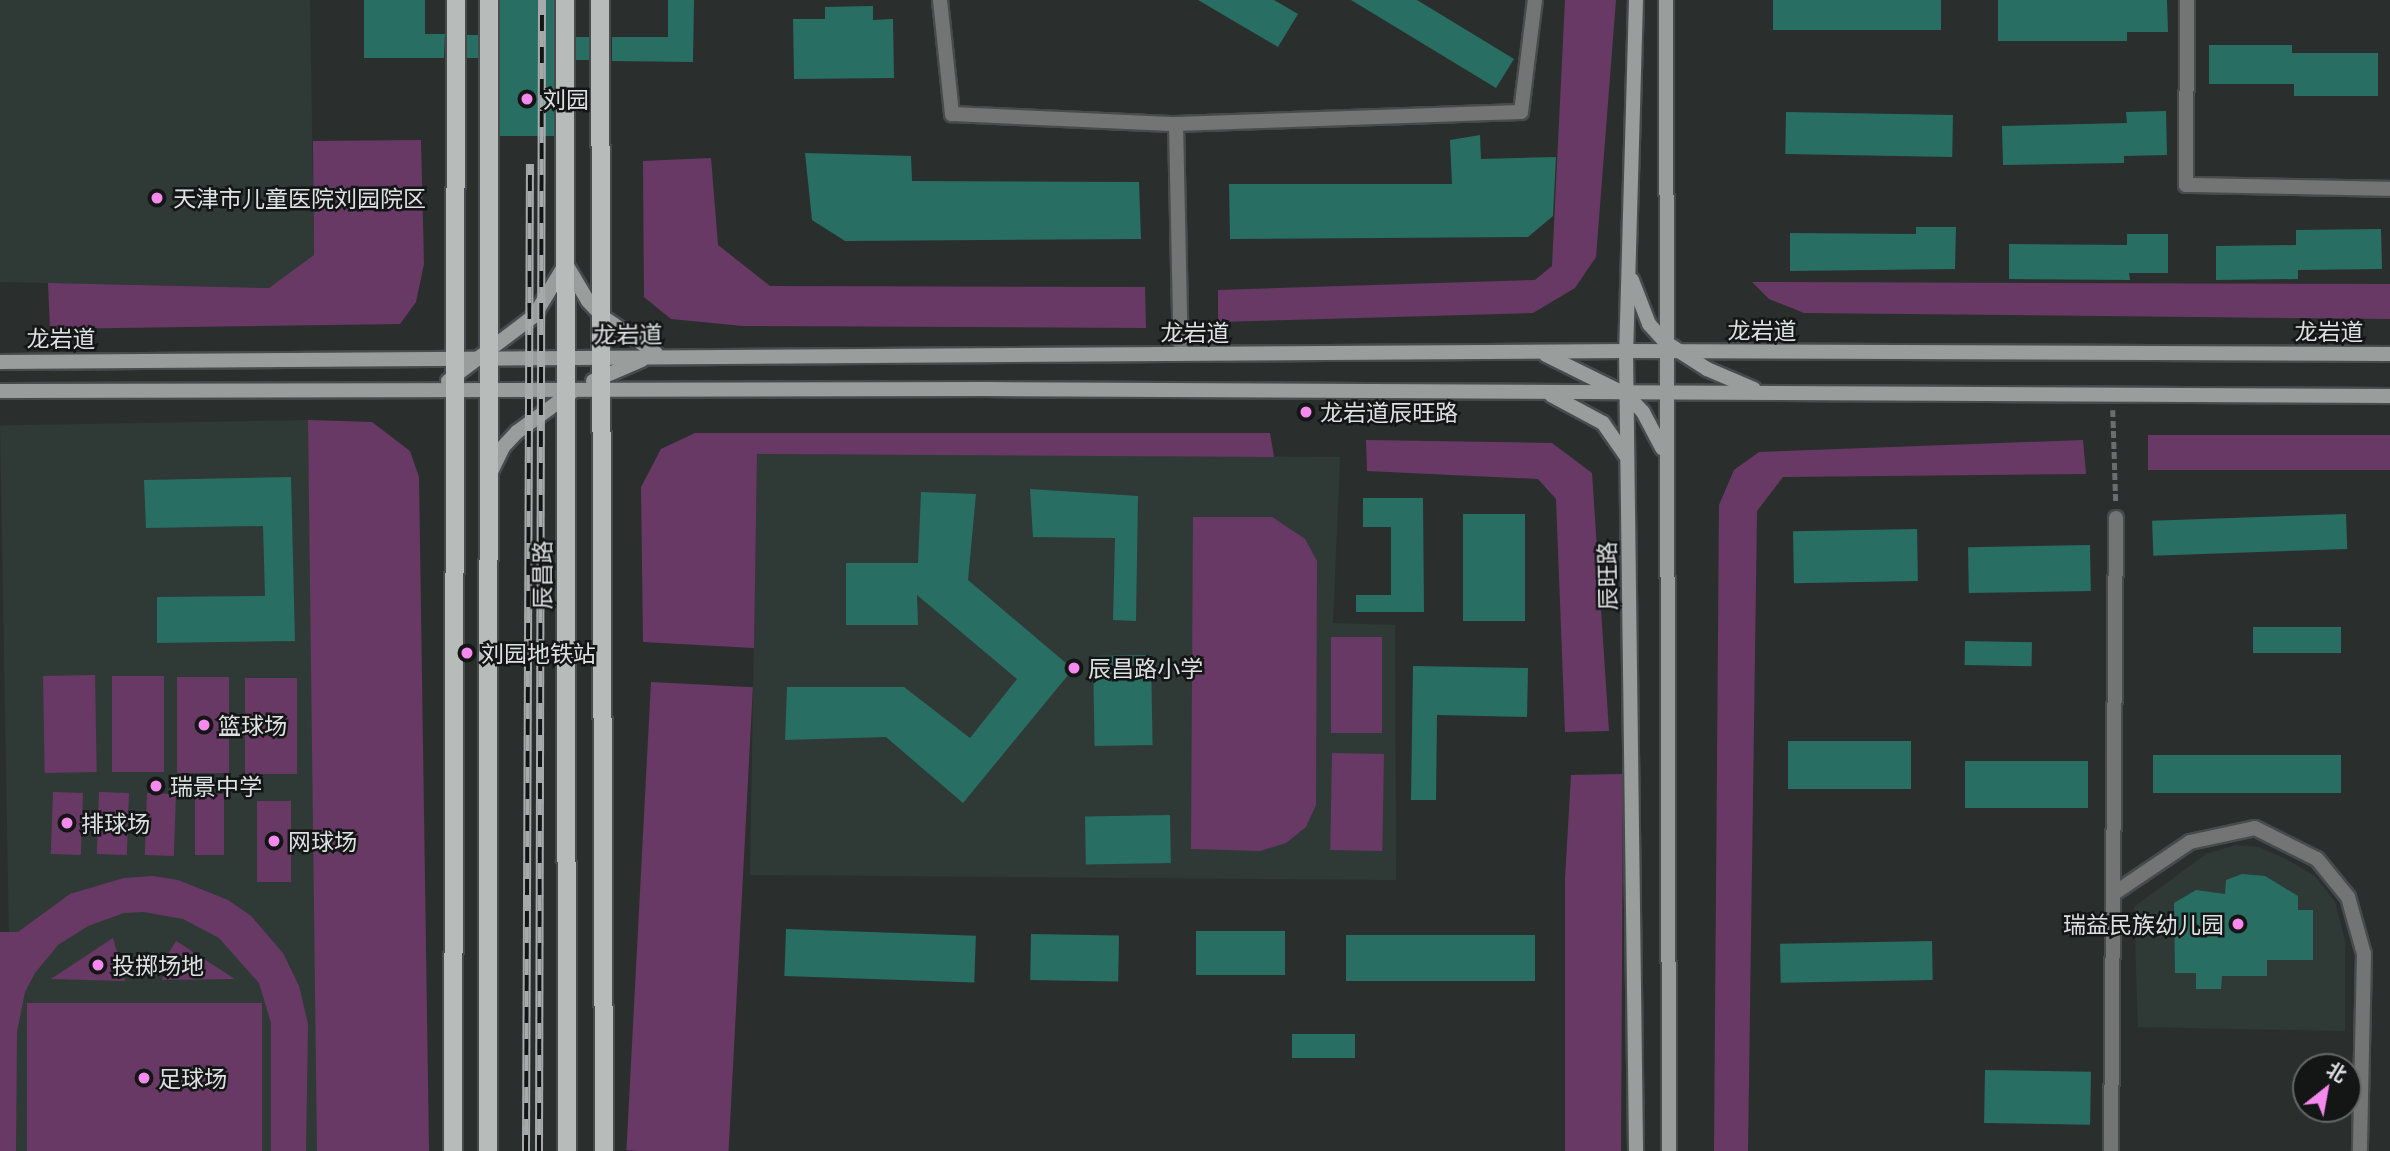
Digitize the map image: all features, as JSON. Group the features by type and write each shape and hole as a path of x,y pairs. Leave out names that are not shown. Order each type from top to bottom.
{"main road":[{"path":"453,1151 456,0"},
{"path":"488,1151 486,356 489,0"},
{"name":"辰昌路","path":"565,0 569,392 567,1151"},
{"path":"600,0 604,1151"},
{"name":"辰旺路","path":"1636,0 1625,394 1636,1151"},
{"path":"1666,0 1669,349 1665,393 1665,458 1670,1151"},
{"path":"455,384 534,316 566,263"},
{"path":"566,263 583,295 603,317 660,356"},
{"path":"1628,265 1638,300 1669,349 1727,379 1768,393"},
{"name":"龙岩道","path":"0,362 486,356 567,358 1669,349 2390,354"},
{"path":"1539,352 1625,394 1643,412 1665,458"},
{"path":"0,391 421,392 455,384 487,391 569,392 603,383 660,356"},
{"path":"603,383 1625,394 2390,396"},
{"path":"487,483 503,447 569,392"},
{"path":"1545,392 1603,423 1628,463"}],"lane":[{"path":"940,0 952,114 1176,124 1521,112 1535,0"},
{"path":"2187,0 2186,185 2390,189"},
{"path":"1176,124 1181,354"},
{"path":"2111,1151 2116,518"},
{"path":"2113,894 2190,842 2255,828 2317,859 2347,897 2364,954 2360,1151"}],"path":[{"path":"2113,395 2116,518"}],"shaded area":[{"name":"天津市儿童医院刘园院区","path":"0,0 310,0 314,255 269,288 0,282"},
{"path":"1565,0 1616,0 1596,257 1575,288 1533,313 1218,322 1218,290 1535,280 1552,266"},
{"path":"421,140 424,264 416,302 400,324 50,329 48,283 269,288 314,255 313,141"},
{"path":"711,158 718,245 770,286 1145,287 1146,328 743,326 671,319 644,297 643,161"},
{"path":"1752,282 2390,284 2390,319 1804,313 1769,299"},
{"name":"瑞景中学","path":"308,420 321,1151 13,1151 0,425"},
{"path":"308,420 372,422 410,451 419,477 429,1151 317,1151"},
{"path":"695,433 1270,433 1274,457 757,454 754,648 643,642 641,487 661,449"},
{"path":"2148,435 2390,435 2390,470 2148,470"},
{"path":"1366,440 1552,443 1592,473 1609,731 1565,732 1556,499 1538,479 1367,471"},
{"path":"2083,440 2086,474 1783,477 1757,511 1748,1151 1714,1151 1719,505 1734,470 1759,452"},
{"name":"辰昌路小学","path":"757,454 1340,457 1333,623 1395,625 1396,880 750,875"},
{"path":"1193,517 1272,517 1305,539 1317,561 1316,805 1306,827 1286,843 1260,851 1191,849"},
{"path":"1331,637 1382,637 1382,733 1331,733"},
{"path":"95,675 97,772 45,773 43,676"},
{"name":"篮球场","path":"112,676 164,676 164,772 112,772"},
{"name":"篮球场","path":"177,677 229,677 229,773 177,773"},
{"name":"篮球场","path":"245,678 297,678 297,774 245,774"},
{"path":"651,682 753,687 729,1151 626,1150"},
{"path":"1332,753 1384,754 1382,851 1330,850"},
{"path":"1623,774 1621,1151 1565,1151 1565,879 1571,775"},
{"name":"排球场","path":"53,792 83,793 81,855 51,854"},
{"name":"排球场","path":"99,792 129,793 127,855 97,854"},
{"name":"排球场","path":"147,793 176,794 174,856 145,855"},
{"name":"排球场","path":"195,794 224,794 224,855 195,855"},
{"name":"网球场","path":"257,801 291,801 291,882 257,882"},
{"name":"瑞益民族幼儿园","path":"2236,845 2258,847 2286,859 2315,876 2335,902 2345,941 2345,1031 2138,1027 2134,907 2206,854"},
{"path":"153,876 178,880 228,900 251,916 283,953 299,986 308,1024 306,1151 271,1151 271,1023 259,983 219,938 183,919 144,912 124,913 88,926 58,945 35,973 25,992 17,1032 16,1151 0,1151 0,932 18,932 70,894 124,878"},
{"name":"投掷场地","path":"113,938 125,981 51,979"},
{"name":"投掷场地","path":"176,941 235,979 162,980 165,959"},
{"name":"足球场","path":"27,1003 262,1003 262,1151 27,1151"}],"building":[{"path":"364,0 425,0 425,34 445,34 444,58 364,58"},
{"path":"500,0 554,0 554,136 500,136"},
{"path":"668,0 694,0 693,62 612,61 612,37 668,37"},
{"path":"1198,0 1274,0 1298,14 1278,47"},
{"path":"1351,0 1417,0 1514,59 1496,88"},
{"path":"1773,0 1941,0 1941,30 1773,30"},
{"path":"1998,0 2167,0 2168,32 2127,32 2127,41 1998,41"},
{"path":"873,6 873,20 893,19 894,78 794,79 793,19 825,19 825,7"},
{"path":"467,35 478,35 478,58 467,58"},
{"path":"576,37 589,37 589,60 576,60"},
{"path":"2209,45 2292,45 2292,53 2378,53 2378,96 2294,96 2294,84 2209,84"},
{"path":"2166,111 2167,155 2124,156 2124,163 2003,165 2002,126 2127,123 2126,112"},
{"path":"1786,112 1953,115 1952,157 1785,154"},
{"path":"1480,135 1481,159 1556,157 1553,216 1528,237 1230,239 1229,184 1452,184 1450,140"},
{"path":"805,153 911,156 912,181 1139,182 1141,239 845,241 812,220"},
{"path":"1916,227 1956,227 1955,269 1790,271 1790,233 1916,234"},
{"path":"2381,229 2382,269 2298,270 2298,279 2216,280 2216,246 2296,245 2296,230"},
{"path":"2127,234 2168,234 2168,273 2129,273 2130,280 2009,279 2009,244 2127,245"},
{"path":"291,477 295,641 157,643 157,597 265,596 263,526 146,528 144,480"},
{"path":"1030,489 1138,496 1136,621 1113,620 1115,538 1033,537"},
{"path":"921,492 976,494 968,580 1073,669 963,803 886,737 785,740 787,687 904,687 970,738 1017,679 917,595 918,625 846,625 846,563 918,563"},
{"path":"1363,498 1423,498 1424,612 1356,612 1356,595 1391,595 1391,527 1363,527"},
{"path":"1463,514 1525,514 1525,621 1463,621"},
{"path":"2346,514 2347,549 2153,556 2152,521"},
{"path":"1917,529 1918,581 1794,583 1793,531"},
{"path":"2090,545 2091,591 1969,593 1968,547"},
{"path":"2253,627 2341,627 2341,653 2253,653"},
{"path":"1965,641 2032,642 2032,666 1965,665"},
{"path":"1151,655 1153,745 1095,746 1093,656"},
{"path":"1413,666 1528,668 1527,717 1437,715 1436,800 1411,800"},
{"path":"1788,741 1911,741 1911,789 1788,789"},
{"path":"2153,755 2341,755 2341,793 2153,793"},
{"path":"1965,761 2088,761 2088,808 1965,808"},
{"path":"1170,815 1171,863 1086,864 1085,816"},
{"path":"2242,874 2265,876 2298,896 2298,910 2313,910 2313,960 2267,960 2267,976 2222,976 2221,989 2196,989 2196,973 2175,973 2174,903 2196,890 2225,894 2226,880"},
{"path":"786,929 976,936 974,983 784,976"},
{"path":"1196,931 1285,931 1285,975 1196,975"},
{"path":"1031,934 1119,936 1118,982 1030,980"},
{"path":"1346,935 1535,935 1535,981 1346,981"},
{"path":"1932,941 1933,980 1781,983 1780,944"},
{"path":"1292,1034 1355,1034 1355,1058 1292,1058"},
{"path":"1985,1070 2091,1072 2090,1125 1984,1123"}],"railway":[{"path":"539,1151 542,0"},
{"path":"526,1151 530,164"}],"place":[{"name":"刘园","path":"527,99"},
{"name":"天津市儿童医院刘园院区","path":"157,198"},
{"name":"龙岩道辰旺路","path":"1306,412"},
{"name":"刘园地铁站","path":"467,653"},
{"name":"辰昌路小学","path":"1074,668"},
{"name":"篮球场","path":"204,725"},
{"name":"瑞景中学","path":"156,786"},
{"name":"排球场","path":"67,823"},
{"name":"网球场","path":"274,841"},
{"name":"瑞益民族幼儿园","path":"2238,924"},
{"name":"投掷场地","path":"98,965"},
{"name":"足球场","path":"144,1078"}]}
